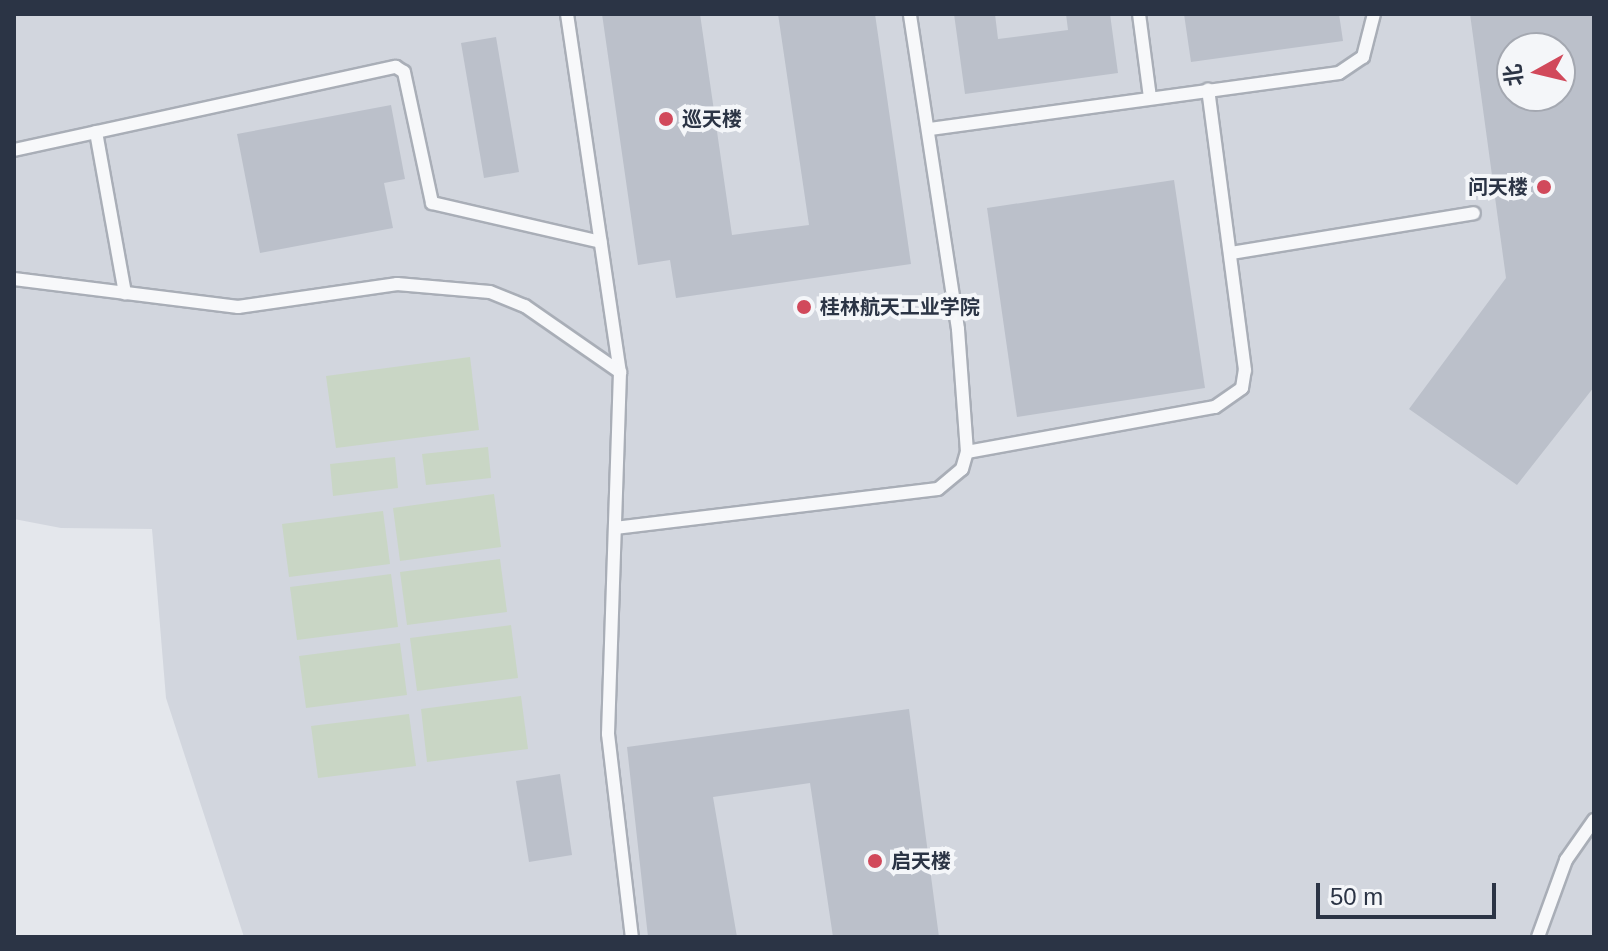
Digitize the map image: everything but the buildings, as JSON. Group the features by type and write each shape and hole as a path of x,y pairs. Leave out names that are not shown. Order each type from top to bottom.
{"lane":[{"path":"567,14 620,372 608,734 632,937"},
{"path":"615,528 938,489 957,479 967,452 958,329 930,129 910,14"},
{"path":"1139,14 1150,97"},
{"path":"930,129 1347,71 1363,57 1374,14"},
{"path":"14,150 396,67 404,72 432,203 601,242"},
{"path":"967,452 1215,407 1237,394 1245,370 1208,89"},
{"path":"96,132 125,293"},
{"path":"1231,253 1474,213"},
{"path":"14,279 238,307 397,284 490,292 525,306 620,372"},
{"path":"1538,937 1566,860 1594,820"}],"shaded area":[{"name":"桂林航天工业学院","path":"14,14 1594,14 1594,937 244,937 166,698 152,529 61,528 14,519"}],"green space":[{"path":"470,357 479,430 336,448 326,376"},
{"path":"488,447 491,478 426,485 422,454"},
{"path":"395,457 398,488 333,496 330,464"},
{"path":"494,494 501,547 400,561 393,508"},
{"path":"383,511 390,564 289,577 282,524"},
{"path":"500,559 507,612 407,625 400,572"},
{"path":"391,574 398,627 297,640 290,587"},
{"path":"511,625 518,678 417,691 410,638"},
{"path":"400,643 407,695 306,708 299,656"},
{"path":"521,696 528,749 427,762 421,709"},
{"path":"409,714 416,766 318,778 311,726"}],"place":[{"name":"巡天楼","path":"666,119"},
{"name":"问天楼","path":"1544,187"},
{"name":"桂林航天工业学院","path":"804,307"},
{"name":"启天楼","path":"875,861"}]}
